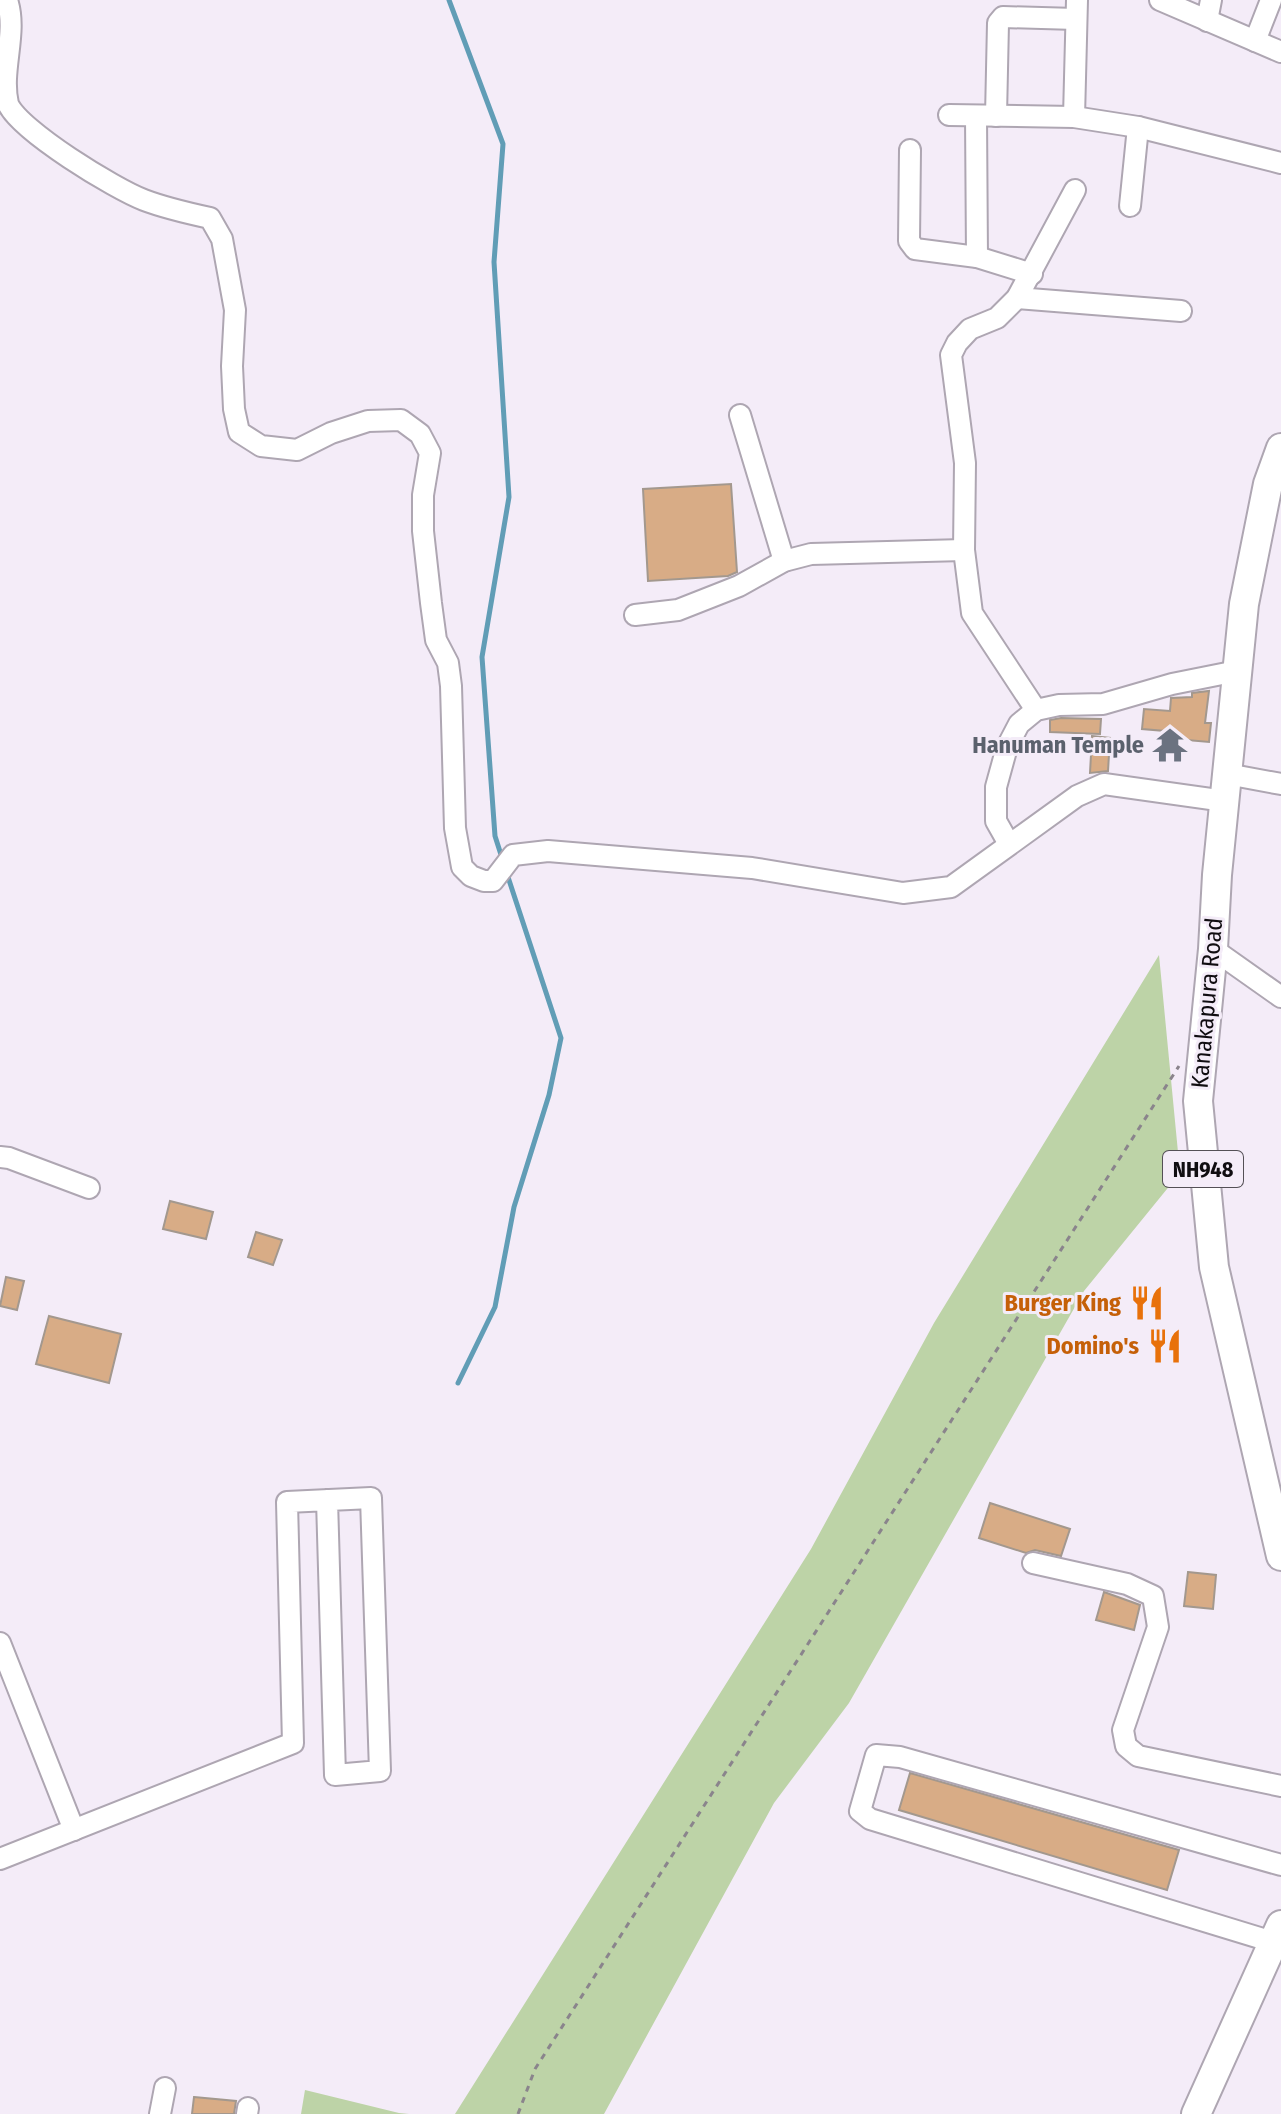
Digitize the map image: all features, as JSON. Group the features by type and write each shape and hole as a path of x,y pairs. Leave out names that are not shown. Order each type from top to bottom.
{"highway":[{"name":"Kanakapura Road","path":"1281,448 1268,484 1244,604 1198,1101 1214,1267 1281,1556"},
{"path":"1196,2114 1277,1934"}],"street":[{"path":"7,0 9,27 2,69 8,105 51,145 117,188 175,210 210,218 222,239 235,310 232,366 234,409 239,432 261,446 297,450 331,433 368,421 401,420 420,434 430,453 423,495 423,531 436,640 448,663 451,686 455,828 462,867 471,876 493,881 513,855 548,851 752,868 903,893 951,887 1077,796 1104,784 1226,788 1281,784"},
{"path":"1160,0 1281,52"},
{"path":"1207,21 1211,0"},
{"path":"1255,41 1271,0"},
{"path":"977,257 986,116 998,23 1003,17 1077,10 1074,117"},
{"path":"949,115 1074,117 1138,127 1281,163"},
{"path":"1130,206 1138,127"},
{"path":"910,150 909,241 915,249 977,257 1032,274"},
{"path":"1036,710 972,613 964,550 965,463 951,355 970,329 997,318 1017,298 1075,190"},
{"path":"1017,298 1181,311"},
{"path":"740,415 784,561"},
{"path":"635,615 678,610 739,586 784,561 811,554 964,550"},
{"path":"1009,844 996,821 996,787 1007,747 1019,724 1036,710 1059,705 1103,704 1172,684 1237,671"},
{"path":"1213,949 1281,997"},
{"path":"0,1157 89,1188"},
{"path":"0,1859 293,1743 287,1502 327,1500 371,1498 380,1771 335,1775 327,1500"},
{"path":"1033,1563 1127,1584 1153,1596 1158,1627 1123,1730 1126,1746 1138,1756 1281,1786"},
{"path":"0,1643 74,1830"},
{"path":"1277,1934 870,1819 860,1811 876,1755 900,1757 1281,1865"},
{"path":"160,2114 165,2088"}],"path":[{"path":"518,2114 535,2069 1181,1062"}],"green space":[{"path":"1159,955 1180,1173 1084,1291 849,1703 774,1803 604,2114 455,2114 811,1549 934,1323"},
{"path":"305,2090 399,2113 409,2114 301,2114"}],"building":[{"path":"731,484 737,572 728,576 648,581 643,489"},
{"path":"1209,691 1205,723 1211,723 1209,742 1176,739 1177,732 1142,729 1144,709 1170,711 1171,698 1192,697 1192,693"},
{"path":"1101,719 1100,734 1050,732 1050,720"},
{"path":"1092,736 1110,738 1108,771 1090,773"},
{"path":"170,1201 213,1212 206,1239 163,1229"},
{"path":"256,1232 282,1240 273,1265 248,1257"},
{"path":"6,1277 24,1281 17,1310 0,1306"},
{"path":"49,1316 121,1334 109,1383 36,1364"},
{"path":"990,1503 1070,1529 1061,1556 1035,1550 1026,1553 979,1538"},
{"path":"1188,1572 1216,1575 1213,1609 1184,1606"},
{"path":"1104,1592 1140,1605 1134,1630 1096,1620"},
{"path":"910,1773 1179,1850 1167,1890 899,1810"},
{"path":"194,2097 236,2101 234,2114 192,2114"}],"waterway":[{"path":"449,0 503,144 494,262 509,497 482,657 495,836 503,861"},
{"path":"458,1383 495,1307 514,1207 549,1095 561,1038 507,874"}],"place":[{"name":"Hanuman Temple","path":"1170,745"},
{"name":"Burger King","path":"1147,1303"},
{"name":"Domino's","path":"1165,1346"}]}
